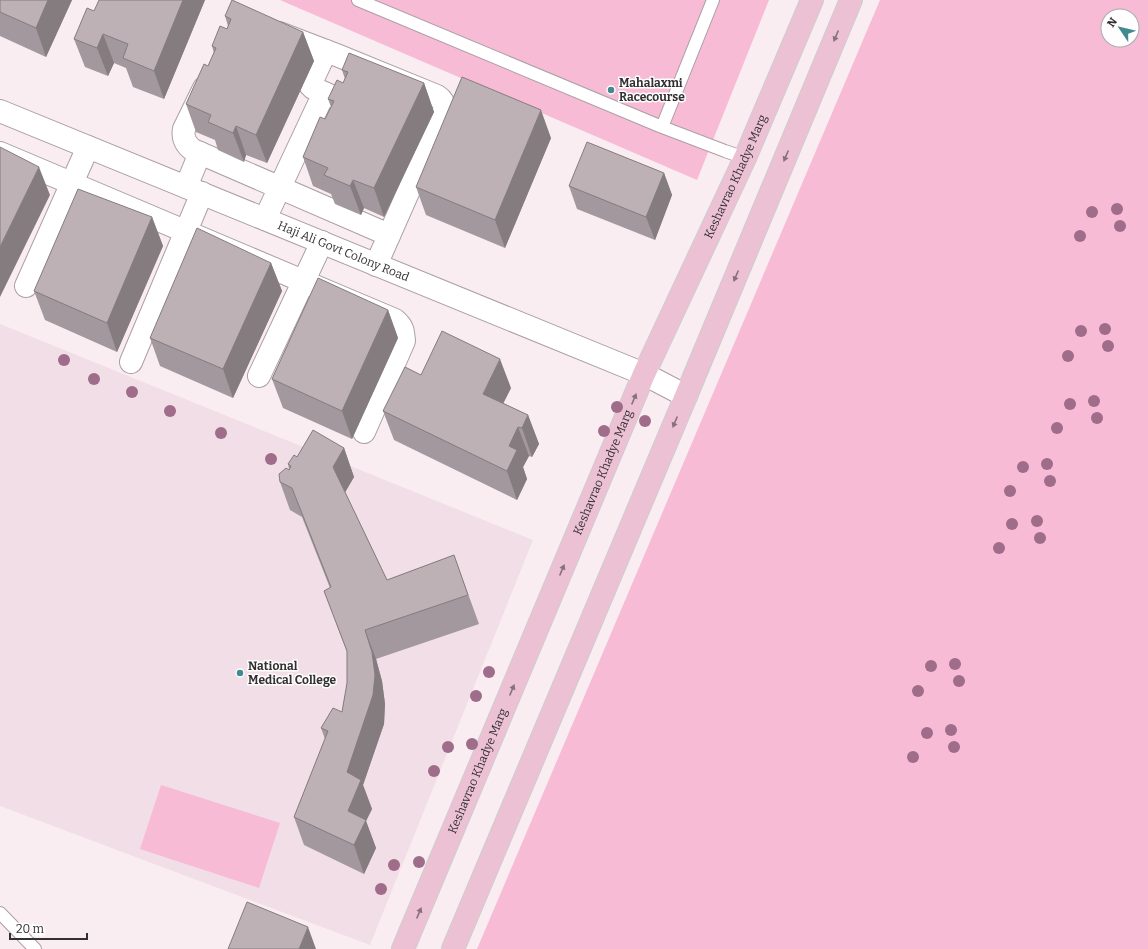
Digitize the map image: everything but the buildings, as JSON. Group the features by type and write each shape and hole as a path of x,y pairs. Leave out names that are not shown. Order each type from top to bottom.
{"main road":[{"name":"Keshavrao Khadye Marg","path":"403,949 644,374 745,158 812,0"},
{"path":"453,949 851,0"}],"street":[{"path":"261,26 442,99 444,111 376,265"},
{"path":"326,51 310,85 312,88 324,93 339,99 342,98 360,65"},
{"path":"212,72 184,129 183,136 188,147 200,154 390,235"},
{"path":"265,219 324,93"},
{"name":"Haji Ali Govt Colony Road","path":"0,111 644,374 686,396"},
{"path":"26,286 88,147"},
{"path":"0,153 395,320 400,324 403,330 404,340 364,432"},
{"path":"131,362 186,232 200,154"},
{"path":"259,376 322,242"}],"lane":[{"path":"358,0 662,127 745,158"},
{"path":"662,127 714,0"},
{"path":"0,913 35,949"}],"shaded area":[{"name":"Mahalaxmi Racecourse","path":"280,0 769,0 697,180"},
{"path":"880,0 1148,0 1148,949 477,949"},
{"name":"National Medical College","path":"0,324 533,540 370,945 0,806"},
{"path":"161,785 280,823 259,888 140,849"}],"place":[{"name":"Mahalaxmi Racecourse","path":"611,90"},
{"name":"National Medical College","path":"240,673"}]}
